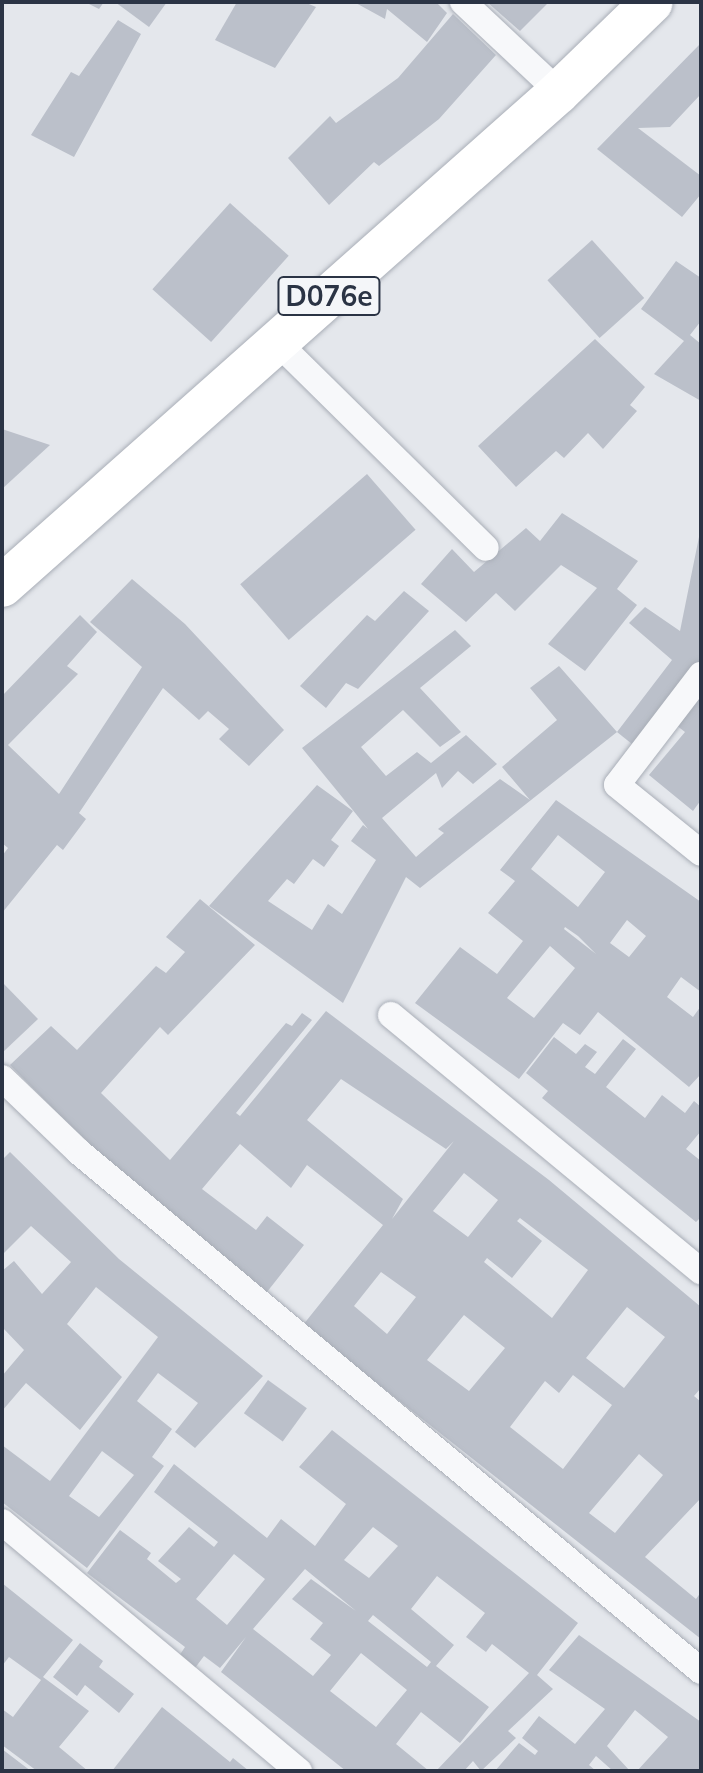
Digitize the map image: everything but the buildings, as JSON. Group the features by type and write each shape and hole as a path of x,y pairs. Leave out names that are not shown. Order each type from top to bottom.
{"main road":[{"name":"D076e","path":"2,586 559,92 652,2"}],"street":[{"path":"463,2 559,92"},
{"path":"277,342 486,548"},
{"path":"701,675 617,785 701,853"},
{"path":"391,1015 701,1271"},
{"path":"2,1078 79,1152 701,1671"},
{"path":"2,1522 299,1771"}]}
